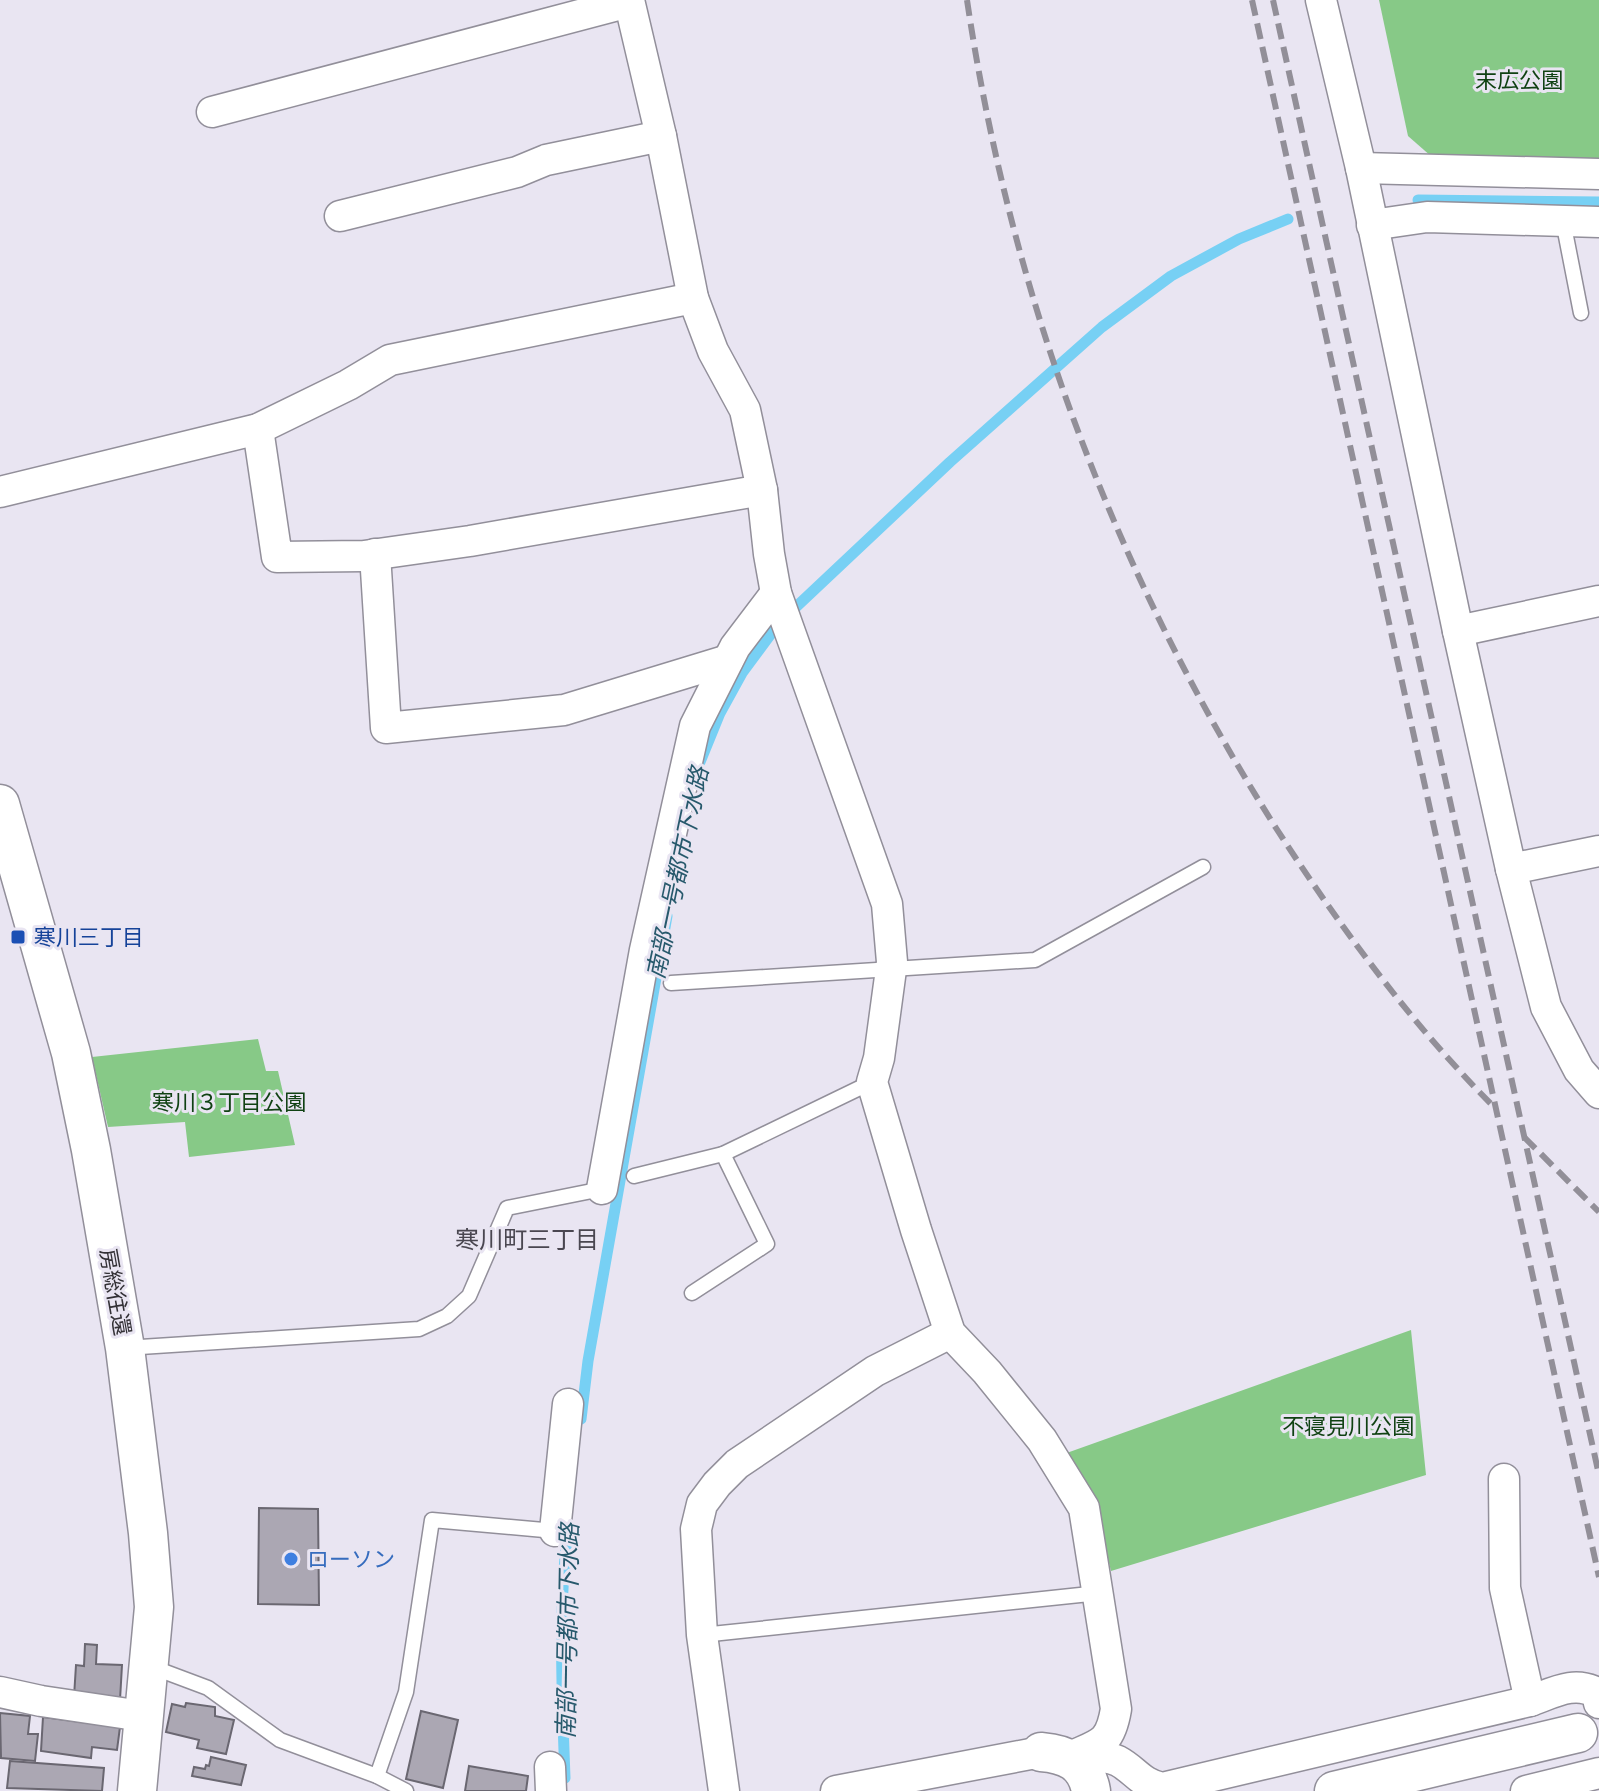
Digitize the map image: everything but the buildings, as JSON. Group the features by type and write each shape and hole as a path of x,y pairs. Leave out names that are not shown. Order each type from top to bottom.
{"street":[{"path":"1321,0 1361,168 1511,869 1546,1007 1579,1070 1599,1093"},
{"path":"212,112 629,1 661,136 693,298 713,351 745,410 762,490 778,599 887,904 891,969 879,1058 872,1082 950,1333 987,1372 1042,1440 1084,1508 1116,1709 1112,1731 1104,1741 1055,1755 836,1791"},
{"path":"340,216 517,172 546,160 661,136"},
{"path":"1361,168 1599,174"},
{"path":"1372,225 1427,217 1599,222"},
{"path":"0,492 258,429 348,385 390,360 693,298"},
{"path":"258,429 277,557 375,554 470,541 762,490"},
{"path":"375,554 386,728 564,710 728,660"},
{"path":"602,1189 645,950 695,726 728,660 778,599"},
{"path":"1458,631 1599,601"},
{"name":"房総往還","path":"0,804 71,1053 125,1348 154,1607 142,1716 142,1790"},
{"path":"1511,869 1599,851"},
{"path":"724,1791 702,1635 696,1529 702,1504 737,1464 875,1371 950,1333"},
{"path":"555,1531 568,1404"},
{"path":"1504,1479 1505,1588 1530,1701"},
{"path":"1055,1755 1106,1757 1120,1762 1149,1785 1162,1788 1530,1701 1574,1685 1597,1693 1588,1718 1334,1791"},
{"path":"0,1692 142,1716"},
{"path":"1055,1755 1082,1771 1091,1791"},
{"path":"1526,1791 1599,1773"}],"lane":[{"path":"1563,221 1581,313"},
{"path":"671,983 1035,960 1203,867"},
{"path":"634,1176 723,1154 872,1082"},
{"path":"692,1293 767,1244 723,1154"},
{"path":"125,1348 419,1329 447,1316 469,1296 507,1208 602,1189"},
{"path":"377,1776 406,1692 432,1520 555,1531"},
{"path":"702,1635 1099,1593"},
{"path":"148,1666 208,1688 280,1740 377,1776 406,1791"}],"green space":[{"name":"末広公園","path":"1379,0 1599,0 1599,161 1432,157 1408,136"},
{"name":"寒川３丁目公園","path":"258,1039 266,1071 278,1071 295,1145 189,1157 185,1122 108,1127 92,1057"},
{"name":"不寝見川公園","path":"1411,1330 1426,1475 1111,1571 1096,1510 1061,1455"}],"waterway":[{"name":"南部一号都市下水路","path":"1418,200 1599,202"},
{"name":"南部一号都市下水路","path":"700,762 720,713 742,673 779,623 950,462 1102,327 1171,276 1239,239 1288,219"},
{"name":"南部一号都市下水路","path":"581,1419 588,1361 667,916"},
{"name":"南部一号都市下水路","path":"565,1778 562,1621 568,1528"}],"railway":[{"path":"967,0 986,110 1011,219 1042,326 1078,430 1119,533 1166,633 1218,732 1276,828 1326,902 1406,1009 1496,1109"},
{"path":"1252,0 1599,1577"},
{"path":"1273,0 1599,1475"},
{"path":"1524,1137 1599,1212"}],"place":[{"name":"寒川三丁目","path":"18,937"},
{"name":"ローソン","path":"291,1559"}],"district":[{"name":"寒川町三丁目","path":"527,1240"}]}
